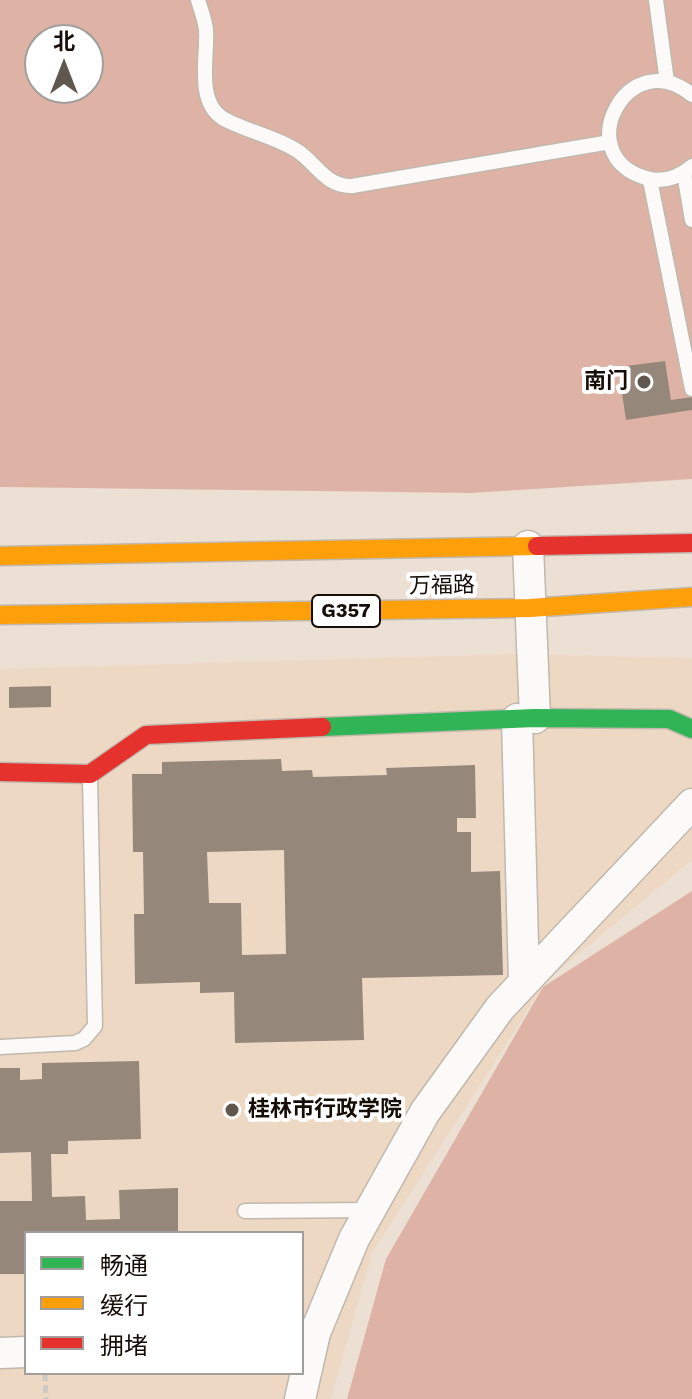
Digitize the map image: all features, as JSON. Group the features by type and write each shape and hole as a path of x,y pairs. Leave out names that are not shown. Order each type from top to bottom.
{"main road":[{"name":"万福路","path":"0,556 692,543"},
{"name":"万福路","path":"0,615 530,608 692,597"},
{"path":"0,772 90,774 146,735 526,719 669,719 692,729"}],"street":[{"path":"524,981 530,608 528,546"},
{"path":"304,1366 308,1334 354,1239 425,1112 500,1008 692,804"},
{"path":"0,1353 24,1352"},
{"path":"300,1399 303,1375"}],"lane":[{"path":"198,0 206,26 207,93 214,109 226,121 255,130 298,151 326,178 337,184 352,186 610,142"},
{"path":"656,0 667,82"},
{"path":"692,95 667,82 641,85 622,98 610,118 610,142 621,163 634,174 650,180 667,179 688,170 692,220"},
{"path":"650,180 692,389"},
{"path":"0,1047 75,1043 84,1039 95,1026 90,774"},
{"path":"245,1211 370,1210"}],"path":[{"path":"45,1375 46,1399"}],"shaded area":[{"path":"0,0 692,0 692,479 471,493 0,487"},
{"name":"桂林市行政学院","path":"514,654 692,658 692,860 548,979 372,1253 331,1399 0,1399 0,669"},
{"path":"692,891 692,1399 347,1399 386,1259 543,987"}],"building":[{"name":"南门","path":"665,361 671,400 692,397 692,410 626,420 618,367"},
{"path":"51,686 51,707 9,708 9,687"},
{"path":"281,759 282,771 312,770 313,777 387,775 386,768 475,765 476,818 457,818 457,832 471,832 471,872 500,871 503,975 362,978 364,1040 235,1043 234,992 200,993 200,982 135,984 134,914 144,914 143,852 133,852 132,774 162,774 162,762","holes":["284,850 286,954 242,955 241,903 209,903 207,852"]},
{"path":"139,1061 141,1139 68,1141 68,1154 51,1154 52,1197 85,1196 86,1220 120,1219 119,1190 178,1188 178,1231 24,1231 24,1274 0,1274 0,1201 32,1201 31,1152 0,1153 0,1068 20,1068 20,1080 42,1079 42,1063"}],"traffic: fast":[{"path":"322,727 535,718 669,719 692,729"}],"traffic: slow":[{"path":"0,556 537,546"},
{"path":"0,615 530,608 692,597"}],"traffic: jam":[{"path":"537,546 692,543"},
{"path":"0,772 90,774 146,735 322,727"}],"place":[{"name":"南门","path":"644,382"},
{"name":"桂林市行政学院","path":"232,1110"}]}
